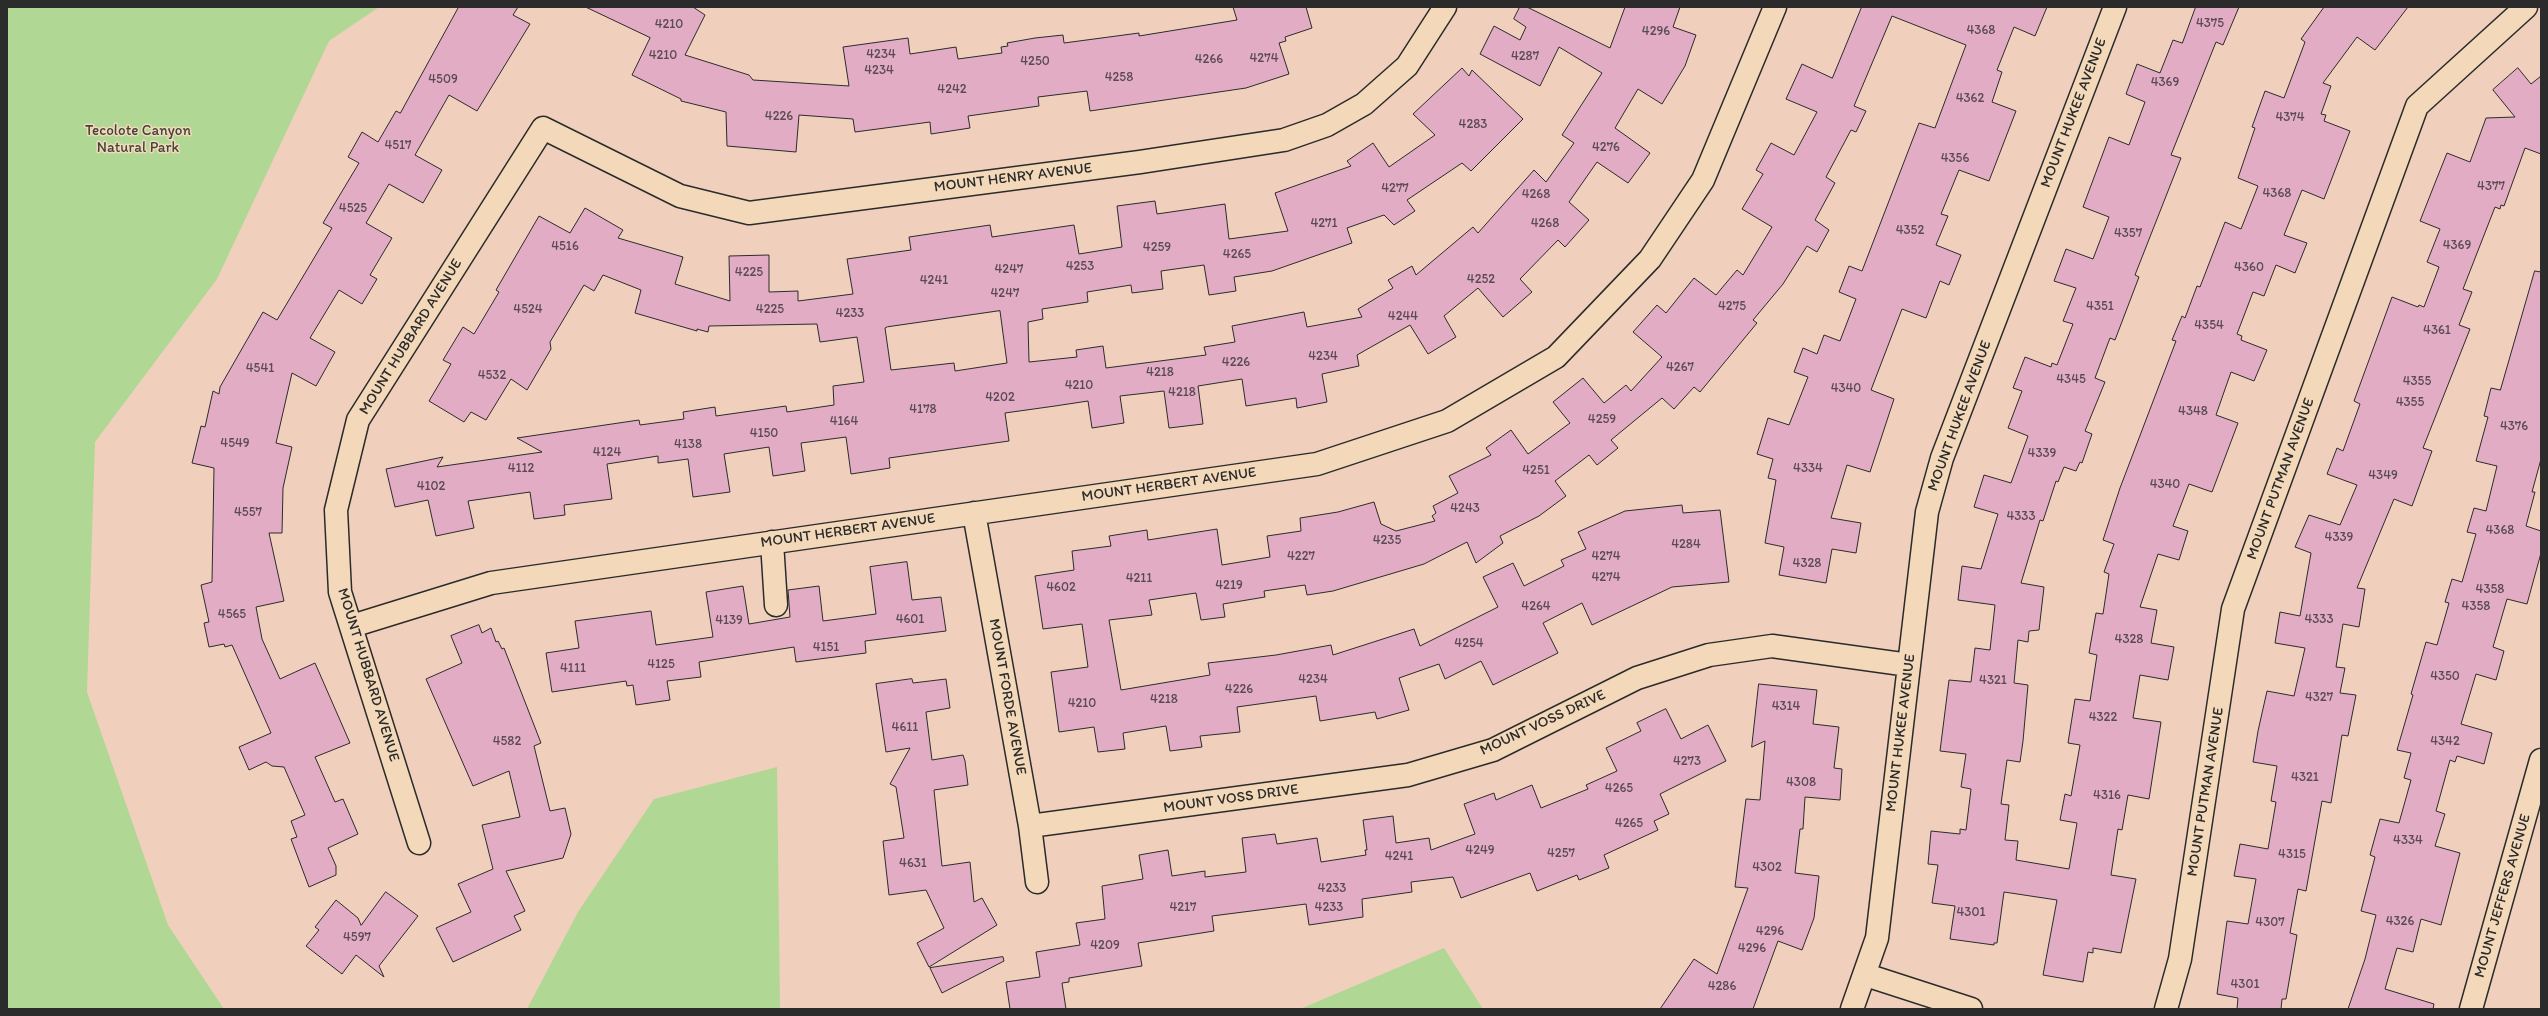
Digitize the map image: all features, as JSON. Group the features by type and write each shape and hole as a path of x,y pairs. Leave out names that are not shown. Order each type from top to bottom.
{"street":[{"name":"MOUNT HENRY AVENUE","path":"543,128 680,196 749,213 1140,162 1284,140 1327,125 1364,104 1407,66 1445,7"},
{"name":"MOUNT HERBERT AVENUE","path":"352,626 491,583 1317,464 1447,421 1556,357 1650,259 1703,180 1775,7"},
{"name":"MOUNT HUKEE AVENUE","path":"1852,1009 1866,975 1877,938 1927,512 1942,458 2115,7"},
{"name":"MOUNT PUTMAN AVENUE","path":"2166,1009 2180,960 2233,609 2417,106 2526,7"},
{"name":"MOUNT HUBBARD AVENUE","path":"419,843 352,626 340,592 336,510 358,420 543,128"},
{"name":"MOUNT FORDE AVENUE","path":"974,513 1030,826 1037,882"},
{"path":"772,542 776,605"},
{"name":"MOUNT VOSS DRIVE","path":"1030,826 1408,775 1494,750 1637,678 1709,655 1772,646 1909,666"},
{"name":"MOUNT JEFFERS AVENUE","path":"2471,1009 2541,760"},
{"path":"1866,975 1971,1009"}],"green space":[{"name":"Tecolote Canyon Natural Park","path":"7,7 379,7 329,41 217,279 95,442 87,692 168,925 224,1009 7,1009"},
{"path":"777,767 780,1009 527,1009 578,912 654,799"},
{"path":"1444,948 1483,1009 1300,1009"}],"building":[{"path":"459,7 518,7 513,15 530,24 477,111 449,95 415,155 442,170 423,203 389,184 366,223 392,238 370,275 377,279 362,304 339,290 310,338 335,352 316,386 292,373 276,443 292,447 283,488 282,533 269,533 284,601 256,607 262,639 280,679 315,663 350,743 315,757 335,802 343,799 358,834 328,848 336,866 336,875 309,887 291,839 297,837 291,821 305,815 284,767 272,766 266,762 249,770 239,747 271,733 232,645 225,647 224,644 209,647 204,623 209,622 201,585 212,582 214,468 192,463 201,426 205,427 213,391 219,394 220,387 263,312 277,320 332,228 323,223 359,163 348,157 362,132 378,142 396,111 400,113"},
{"path":"586,7 693,7 705,15 685,55 749,75 753,80 849,86 843,47 908,38 910,54 956,47 958,59 1002,53 1001,47 1008,46 1007,43 1035,38 1063,35 1064,43 1139,33 1139,36 1237,20 1233,7 1306,7 1312,28 1285,37 1286,41 1279,43 1289,74 1246,88 1090,111 1087,91 1038,97 1039,106 968,116 970,128 931,134 930,122 855,132 853,119 799,115 796,152 727,146 726,112 681,101 681,99 632,75 650,38"},
{"path":"1520,7 1527,7 1610,48 1625,7 1680,7 1673,27 1696,35 1685,66 1662,104 1638,89 1615,128 1650,153 1628,183 1597,162 1569,202 1589,220 1565,247 1558,240 1520,279 1532,292 1503,317 1478,288 1444,316 1456,337 1428,354 1410,325 1357,355 1359,366 1322,374 1327,402 1297,408 1296,398 1246,406 1242,379 1198,386 1203,424 1169,428 1164,391 1120,396 1124,423 1092,428 1088,401 1005,413 1009,441 889,458 890,468 851,474 846,437 801,443 805,471 773,476 769,447 724,454 730,492 693,497 688,459 658,463 658,456 607,464 612,499 564,505 565,515 534,519 530,492 468,501 474,528 436,536 428,500 395,507 386,469 443,457 437,467 542,452 517,438 639,420 640,425 684,419 683,412 715,407 716,416 786,406 787,412 834,405 833,386 864,382 857,337 820,342 817,324 709,326 708,332 697,329 697,331 635,313 641,290 603,275 594,291 584,285 550,342 551,349 527,390 511,379 486,420 471,412 464,422 429,401 451,364 443,360 463,327 474,334 499,292 496,290 539,216 570,233 585,208 623,230 618,238 683,257 675,284 730,301 729,256 769,255 769,292 798,291 798,301 853,294 847,259 911,250 909,237 990,225 992,237 1074,225 1079,254 1122,247 1117,206 1155,201 1157,214 1225,204 1229,239 1288,231 1275,193 1351,166 1347,161 1373,143 1389,167 1435,135 1413,114 1462,68 1469,76 1472,70 1523,119 1471,171 1462,163 1407,200 1415,211 1394,225 1384,215 1347,228 1352,243 1272,271 1234,277 1236,291 1209,295 1204,265 1161,271 1163,289 1132,293 1131,285 1087,292 1088,302 1042,309 1043,319 1028,322 1029,362 1077,357 1076,350 1103,346 1106,368 1206,355 1204,347 1235,342 1232,326 1304,312 1307,327 1362,317 1358,309 1393,288 1388,280 1412,266 1416,275 1473,227 1478,233 1534,170 1546,182 1574,143 1562,135 1602,73 1559,47 1540,86 1480,54 1494,26 1520,40 1526,27 1514,19","holes":["1000,311 1007,363 955,371 954,363 891,370 885,328"]},
{"path":"1862,7 2047,7 2035,36 2014,27 1997,70 2002,72 1992,102 2016,111 1989,181 1959,170 1941,214 1948,216 1936,245 1961,255 1949,285 1940,281 1926,318 1902,309 1871,390 1894,399 1870,472 1847,465 1831,518 1861,523 1856,553 1832,549 1826,583 1779,575 1784,547 1765,543 1776,480 1768,478 1773,459 1757,454 1768,418 1789,425 1808,377 1794,372 1803,348 1817,354 1824,335 1840,341 1856,299 1839,292 1849,266 1862,271 1919,123 1935,128 1966,45 1892,16 1854,106 1866,111 1856,132 1851,130 1826,177 1835,183 1815,220 1829,230 1817,252 1807,246 1783,284 1753,320 1757,323 1700,392 1694,387 1674,409 1662,398 1611,440 1618,448 1597,465 1589,455 1555,481 1566,496 1539,516 1500,536 1503,543 1476,563 1467,542 1424,564 1333,591 1307,595 1305,585 1264,591 1265,597 1223,604 1225,617 1201,620 1196,593 1149,600 1152,615 1109,620 1121,690 1210,675 1208,663 1276,655 1331,645 1333,655 1414,629 1420,646 1498,607 1483,577 1513,563 1524,586 1564,566 1561,560 1586,549 1578,532 1625,511 1682,505 1683,513 1720,510 1729,582 1672,587 1592,625 1582,603 1543,623 1558,653 1493,685 1481,661 1445,679 1439,664 1399,678 1409,710 1377,719 1375,712 1320,721 1316,696 1237,707 1240,732 1200,736 1202,747 1170,751 1166,726 1123,733 1125,749 1098,752 1094,727 1059,732 1051,672 1088,667 1082,624 1043,629 1035,576 1074,570 1072,551 1111,546 1109,536 1147,530 1148,540 1217,529 1222,565 1270,557 1267,536 1301,531 1300,518 1338,512 1374,502 1381,524 1396,531 1435,521 1432,516 1436,513 1433,506 1458,493 1449,476 1491,455 1486,448 1511,430 1528,454 1570,423 1553,402 1583,378 1604,403 1626,385 1631,391 1662,357 1633,332 1657,305 1666,313 1694,278 1716,295 1737,270 1743,275 1772,227 1742,209 1763,174 1756,170 1771,143 1794,155 1817,112 1786,99 1802,64 1832,78"},
{"path":"2196,7 2239,7 2223,45 2216,42 2171,155 2181,158 2135,275 2139,277 2115,340 2110,338 2095,378 2105,382 2085,431 2092,434 2082,463 2080,462 2076,471 2064,467 2058,482 2056,481 2043,521 2040,520 2021,583 2044,587 2039,630 2029,631 2028,642 2018,640 2014,683 2028,685 2023,741 2020,762 2007,760 2001,804 2009,805 2005,840 2018,841 2016,860 2069,869 2077,823 2060,820 2065,794 2071,796 2080,745 2068,743 2075,699 2090,701 2097,655 2089,653 2096,613 2103,614 2109,574 2104,572 2114,544 2103,540 2120,488 2176,341 2172,340 2182,316 2185,318 2197,286 2200,287 2225,222 2241,229 2258,186 2238,178 2255,128 2252,127 2265,91 2284,98 2305,42 2301,39 2324,7 2408,7 2375,50 2357,37 2323,83 2331,86 2321,114 2326,115 2324,121 2350,131 2324,199 2302,190 2284,235 2307,243 2295,273 2276,265 2264,296 2253,292 2237,334 2242,336 2241,340 2267,350 2254,381 2231,372 2216,415 2238,423 2212,492 2189,484 2173,526 2188,531 2179,560 2158,554 2140,607 2157,610 2151,643 2174,647 2168,680 2140,675 2133,718 2161,722 2149,799 2128,795 2122,830 2118,829 2111,875 2136,879 2121,953 2093,948 2093,953 2088,952 2083,982 2043,975 2057,900 2004,892 1997,943 1994,943 1994,945 1950,939 1955,906 1932,903 1938,865 1928,864 1931,831 1960,834 1960,829 1966,830 1971,789 1961,787 1966,754 1940,751 1949,680 1971,682 1975,648 1990,650 1995,605 1958,600 1962,566 1981,569 1998,514 1974,507 1984,475 2011,483 2028,436 2008,428 2022,391 2013,388 2025,357 2051,367 2052,363 2057,365 2073,324 2063,321 2076,288 2054,281 2066,249 2093,259 2109,217 2083,207 2109,137 2129,145 2145,102 2126,94 2137,64 2160,73 2173,40 2182,43"},
{"path":"2518,68 2531,84 2541,76 2541,154 2525,148 2504,206 2501,205 2500,209 2495,207 2463,289 2472,292 2459,325 2470,329 2423,448 2432,451 2412,506 2394,499 2357,588 2365,589 2359,627 2343,624 2336,667 2345,668 2340,693 2356,695 2348,736 2342,735 2331,803 2322,801 2306,891 2298,889 2290,933 2297,935 2286,999 2282,999 2281,1009 2237,1009 2238,998 2217,994 2227,921 2248,924 2256,879 2234,876 2240,844 2268,849 2276,802 2271,801 2277,766 2253,762 2258,731 2267,691 2294,696 2305,648 2275,643 2280,612 2300,616 2311,553 2295,547 2309,515 2340,525 2357,485 2327,474 2337,448 2343,451 2360,404 2354,401 2392,297 2418,307 2419,305 2424,307 2439,267 2427,262 2440,229 2420,221 2447,153 2470,162 2486,118 2515,117 2493,90"},
{"path":"2535,271 2541,272 2541,459 2532,492 2535,492 2526,526 2541,531 2541,553 2527,604 2507,599 2493,647 2504,651 2496,680 2476,674 2461,724 2492,733 2484,764 2457,756 2455,762 2450,760 2436,811 2445,814 2435,846 2460,853 2441,925 2421,919 2413,952 2397,948 2385,989 2434,1004 2433,1009 2348,1009 2365,959 2376,915 2361,911 2375,857 2370,855 2380,819 2399,823 2411,780 2404,778 2411,753 2397,750 2426,642 2437,645 2449,603 2445,602 2452,579 2462,582 2476,534 2467,532 2474,508 2486,511 2497,466 2476,461 2488,417 2484,416 2491,388 2500,390"},
{"path":"907,562 912,600 941,597 946,631 865,641 866,653 796,662 794,647 699,662 701,677 667,681 670,700 636,705 633,685 627,686 626,681 552,692 546,653 579,648 575,621 651,611 656,645 713,637 706,592 743,586 749,624 790,617 788,590 819,586 823,621 876,614 870,567"},
{"path":"479,625 482,633 491,628 496,642 498,641 502,649 504,648 541,743 534,746 550,811 565,808 571,834 563,858 506,871 525,911 514,916 521,930 453,962 436,928 471,912 458,884 493,869 482,825 520,817 509,771 473,786 426,679 462,663 451,636"},
{"path":"912,679 913,683 946,679 950,708 926,712 932,760 963,755 965,761 968,785 934,790 942,866 970,862 974,902 982,898 997,925 929,967 917,943 944,928 926,890 889,895 883,841 904,838 896,787 890,784 910,748 886,752 876,684"},
{"path":"1759,684 1817,690 1813,724 1839,727 1834,768 1842,769 1840,800 1805,797 1803,829 1800,829 1795,873 1819,876 1814,918 1802,950 1778,941 1753,1009 1660,1009 1694,959 1717,974 1748,888 1735,887 1746,799 1760,800 1765,741 1752,747"},
{"path":"1666,709 1681,739 1708,725 1726,761 1660,794 1669,814 1654,821 1658,830 1604,855 1609,868 1579,880 1577,875 1537,891 1530,873 1461,898 1453,877 1411,882 1412,892 1362,899 1363,917 1309,925 1306,904 1212,916 1214,931 1138,943 1142,966 1069,978 1069,982 1062,983 1066,1009 1010,1009 1006,982 1040,977 1036,952 1080,945 1076,923 1105,919 1102,886 1143,879 1139,855 1168,850 1172,876 1205,871 1205,877 1246,872 1242,838 1275,834 1277,844 1317,838 1321,862 1366,855 1365,850 1367,850 1363,820 1393,816 1396,843 1429,838 1431,850 1475,834 1464,804 1494,793 1496,800 1532,785 1541,808 1588,789 1586,785 1617,771 1606,748 1641,731 1637,723"},
{"path":"386,892 418,916 379,966 384,977 356,955 342,974 306,946 319,930 315,927 336,900 358,918 361,925"},
{"path":"1003,957 1004,961 942,993 930,968"}]}
